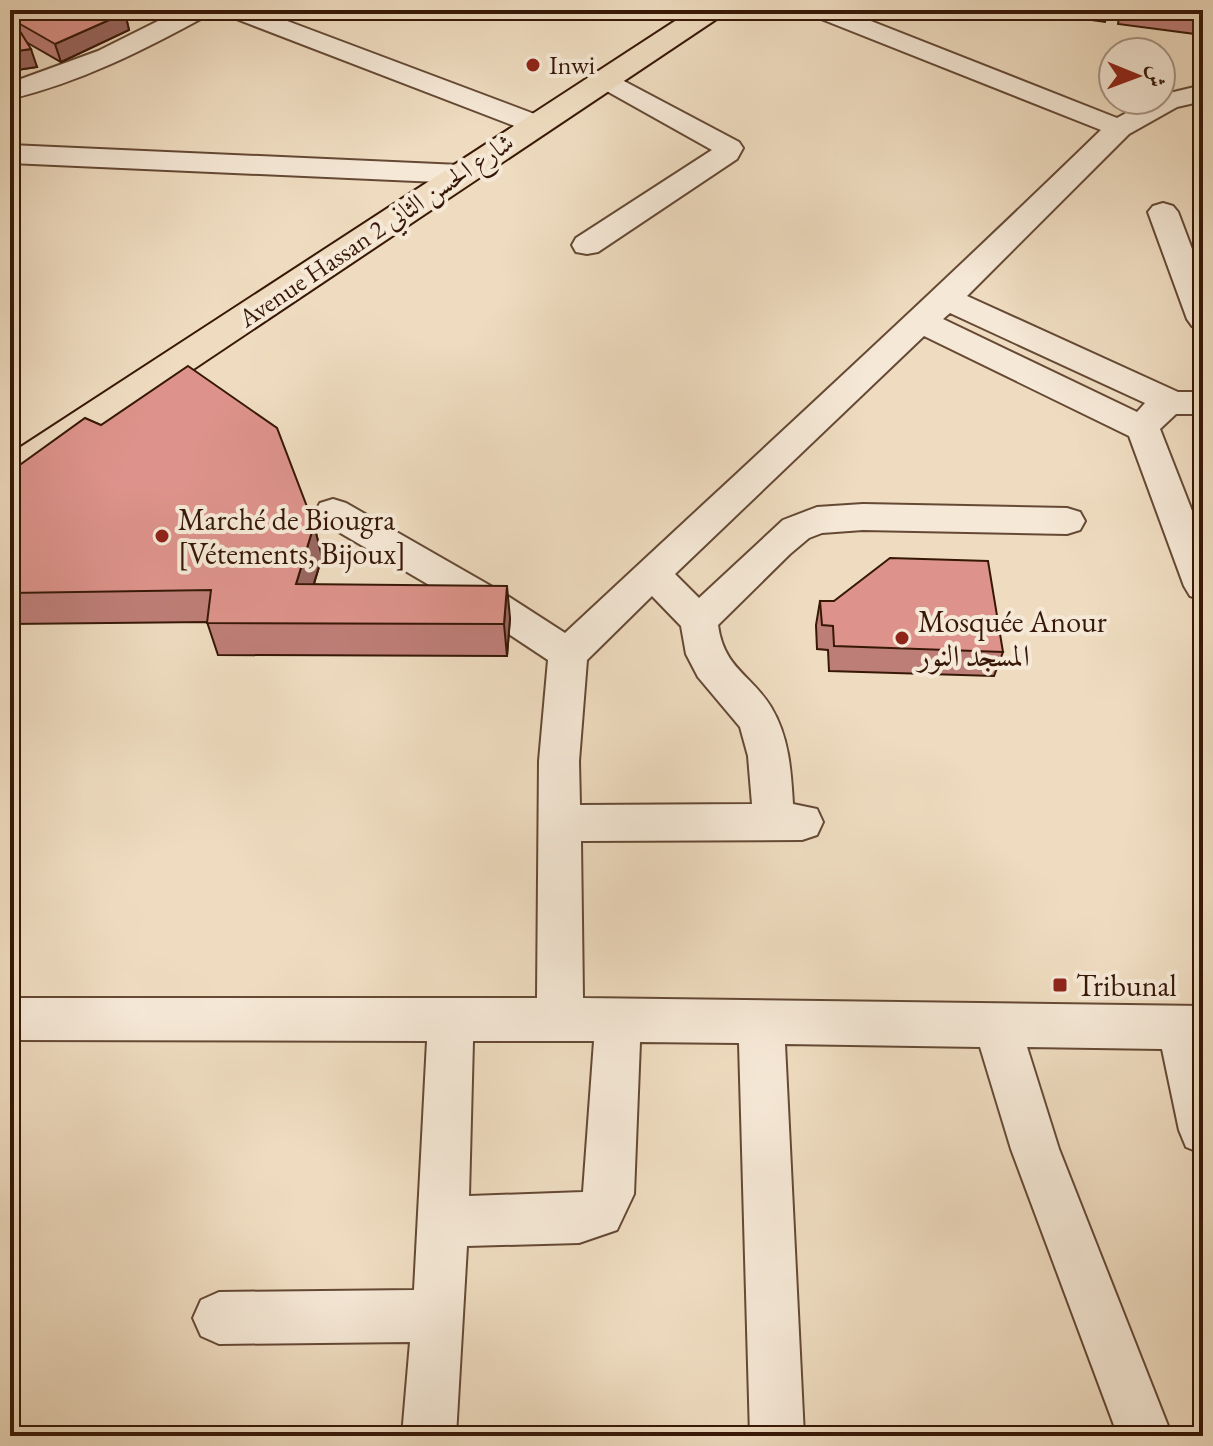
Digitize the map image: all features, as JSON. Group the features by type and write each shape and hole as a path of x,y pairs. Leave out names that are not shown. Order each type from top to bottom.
{"main road":[{"name":"Avenue Hassan 2 شارع الحسن الثاني","path":"43,452 711,10"},
{"path":"10,471 43,452"},
{"path":"10,479 43,452"}],"street":[{"path":"10,91 40,84 108,58 199,10"},
{"path":"235,10 535,124"},
{"path":"820,10 1119,128"},
{"path":"122,23 151,36"},
{"path":"587,245 727,153 729,148 605,79"},
{"path":"560,1020 559,761 568,654 854,381 934,310 1119,128 1168,101 1200,100"},
{"path":"10,154 460,174"},
{"path":"1163,212 1203,319"},
{"path":"934,310 1187,402"},
{"path":"934,310 1143,429 1203,586"},
{"path":"1143,429 1153,412 1187,402"},
{"path":"333,512 490,603 568,654"},
{"path":"699,621 777,545 796,529 817,520 863,517 1067,521"},
{"path":"559,823 788,822 765,738 746,703 717,675 704,657 699,621 652,573"},
{"path":"10,1019 761,1021 1192,1028 1203,1130"},
{"path":"442,1222 579,1218 599,1212 609,1194 618,1020"},
{"path":"429,1436 439,1316 451,1021"},
{"path":"761,1021 777,1436"},
{"path":"997,1026 1035,1149 1145,1436"},
{"path":"219,1318 439,1316"}],"building":[{"path":"10,10 119,10 125,13 55,44 13,20 31,49 10,52"},
{"name":"Marché de Biougra [Vétements, Bijoux]","path":"188,366 277,428 314,525 296,584 507,586 504,624 207,623 211,590 10,593 10,472 85,418 101,425"},
{"name":"Mosquée Anour المسجد النور","path":"890,558 988,561 1003,652 834,646 833,626 822,625 820,601 834,601"}],"place":[{"name":"Inwi","path":"533,65"},
{"name":"Marché de Biougra [Vétements, Bijoux]","path":"162,536"},
{"name":"Mosquée Anour المسجد النور","path":"902,638"},
{"name":"Tribunal","path":"1060,985"}]}
